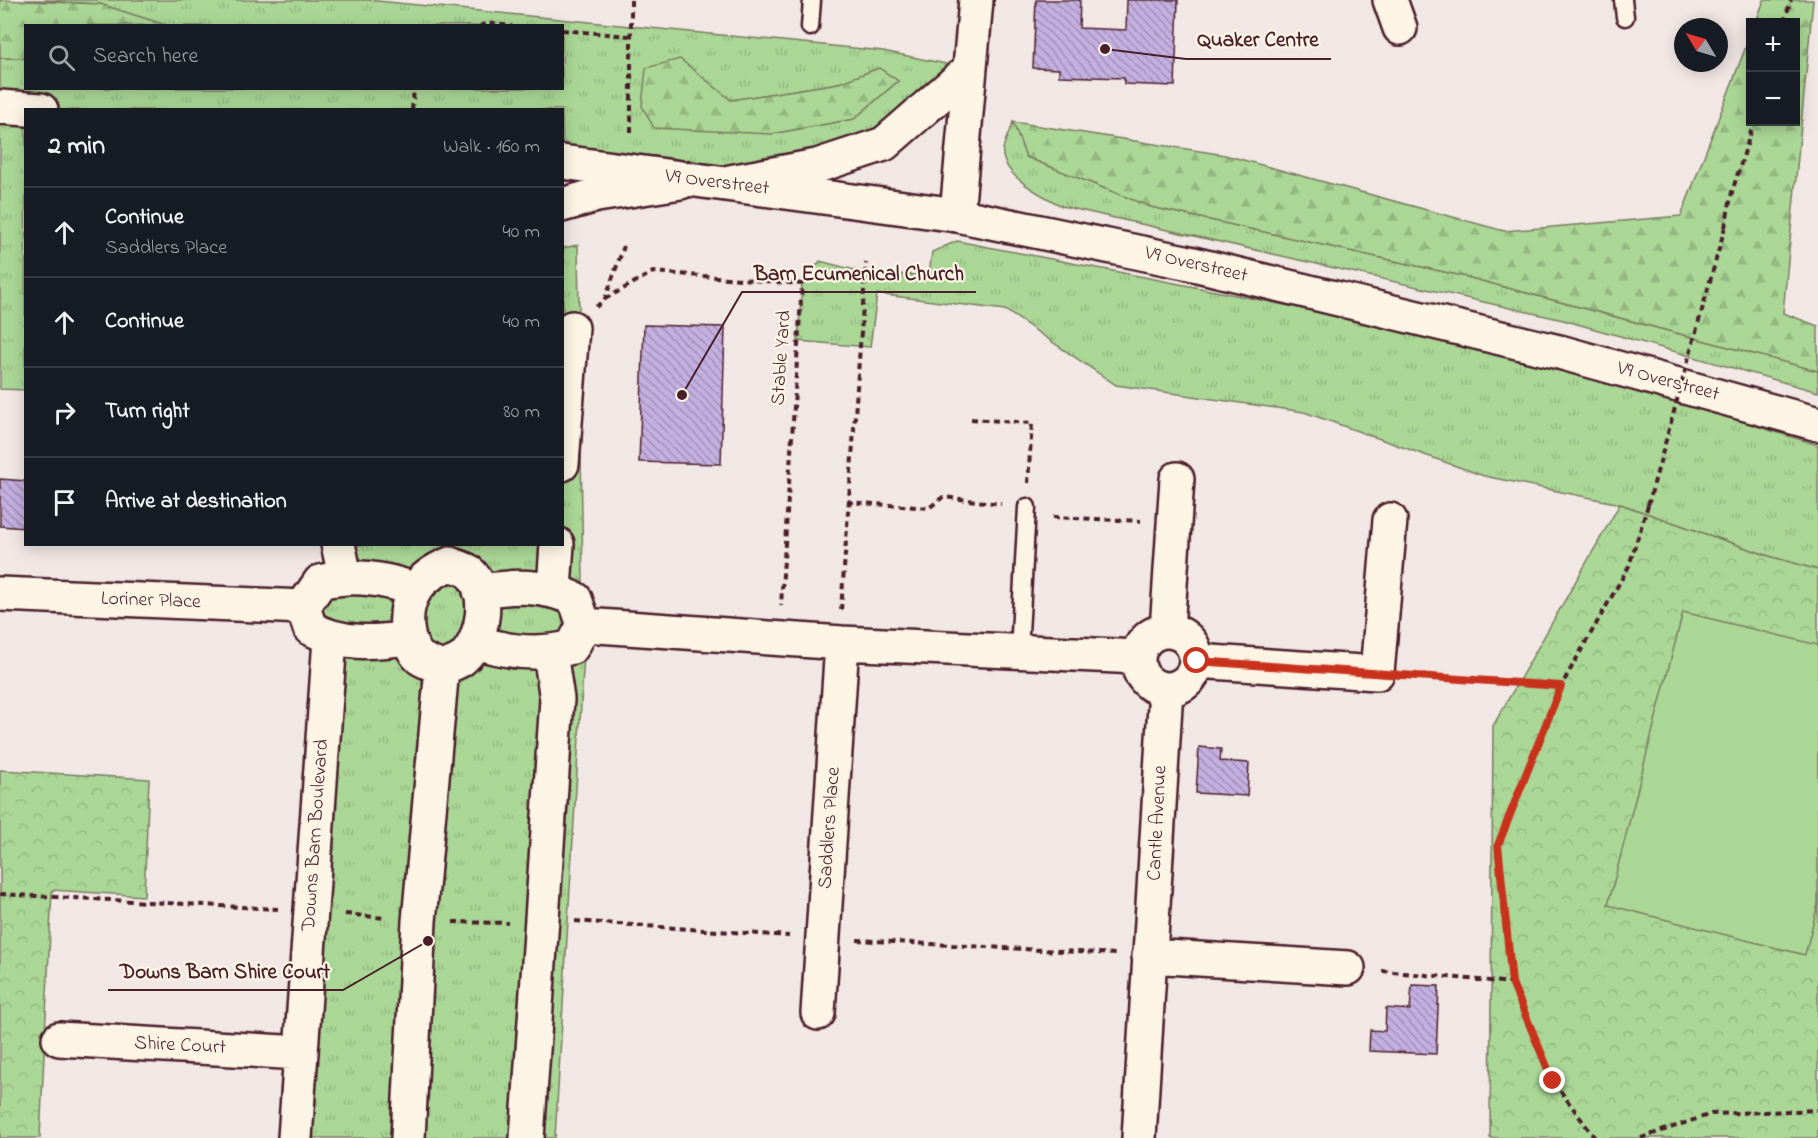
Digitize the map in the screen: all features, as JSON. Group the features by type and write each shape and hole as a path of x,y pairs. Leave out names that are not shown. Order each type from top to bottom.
{"street":[{"path":"957,215 976,0"},
{"path":"564,204 597,195 817,166 884,144 970,69"},
{"path":"0,107 24,109"},
{"name":"V9 Overstreet","path":"564,162 957,215 1185,262 1563,353 1818,424"},
{"path":"564,437 572,328"},
{"path":"1167,630 1177,479"},
{"path":"1197,661 1377,673 1390,520"},
{"path":"338,546 345,576"},
{"path":"554,589 557,546"},
{"path":"448,554 468,571 480,591 483,617 476,642 462,659 442,668 419,657 408,638 406,611 415,590 448,554"},
{"path":"408,638 381,642 330,639 310,628 303,607 320,582 345,576 387,580 415,590"},
{"path":"476,642 498,649 550,653 572,647 584,626 575,599 554,589 508,587 480,591"},
{"name":"Loriner Place","path":"0,594 303,607"},
{"path":"584,626 840,643 1138,657"},
{"path":"1167,630 1185,636 1191,643 1197,661 1190,678 1175,688 1166,689 1148,682 1142,675 1138,657 1144,642 1150,636 1167,630"},
{"name":"Downs Barn Boulevard","path":"295,1138 330,639"},
{"name":"Saddlers Place","path":"818,1013 840,643"},
{"path":"526,1138 557,699 550,653"},
{"path":"408,1138 419,921 442,668"},
{"name":"Cantle Avenue","path":"1139,1138 1166,689"},
{"path":"1149,956 1348,968"},
{"name":"Shire Court","path":"59,1039 301,1053"}],"lane":[{"path":"810,27 812,0"},
{"path":"1019,652 1027,511"}],"path":[{"path":"631,0 629,36 631,132"},
{"path":"1785,18 1791,0"},
{"path":"564,30 629,36"},
{"path":"412,108 414,90"},
{"path":"1595,1138 1553,1081 1512,983 1498,845 1561,686 1629,566 1725,227 1732,192 1753,126"},
{"path":"572,328 605,299 624,246"},
{"path":"840,643 847,502 866,263"},
{"name":"Stable Yard","path":"605,299 653,272 802,284 778,639"},
{"path":"971,419 1032,423 1027,511"},
{"path":"847,502 929,508 943,497 1027,511 1175,523"},
{"path":"1377,673 1561,686"},
{"path":"1348,968 1512,983"},
{"path":"1641,1138 1711,1114 1818,1110"}],"green space":[{"path":"0,0 100,4 163,24 24,24 24,58 0,58"},
{"path":"25,0 367,0 883,51 970,69 884,144 722,184 564,162 564,108 24,108 24,390 0,389 0,58 24,58 24,90 564,90 564,24 160,24 100,4","holes":["679,59 731,100 839,83 879,68 898,81 854,119 771,134"]},
{"path":"1764,0 1813,0 1783,313 1818,326 1818,371 1467,277 1151,207 1026,157 1013,122 1225,155 1504,231 1681,216 1746,46 1746,126 1800,126 1800,18 1757,18"},
{"path":"680,59 731,100 839,83 879,68 898,81 854,119 771,134 654,128 642,106 646,68"},
{"path":"1013,122 1026,157 1151,207 1467,277 1818,371 1818,392 1563,320 1062,206 1024,184 1008,167 1003,149"},
{"path":"957,241 1487,348 1594,374 1818,445 1818,570 1769,556 1620,504 1484,476 1304,412 1116,385 1005,310 877,294 870,347 798,341 802,284 820,261 870,274 929,275 932,252"},
{"path":"578,245 584,654 555,1138 294,1138 301,1053 324,546 564,546 564,248"},
{"path":"1620,504 1769,556 1818,570 1818,1138 1490,1138 1493,726"},
{"path":"1683,612 1818,645 1818,904 1805,955 1608,905"},
{"path":"0,770 149,779 144,896 52,890 40,1138 0,1138"}],"building":[{"path":"1036,0 1080,0 1079,28 1126,30 1127,0 1178,0 1175,86 1124,84 1124,78 1059,76 1059,69 1033,68"},
{"path":"644,325 725,327 721,464 639,462"},
{"path":"0,479 24,481 24,528 0,526"},
{"path":"1199,747 1221,749 1220,761 1249,763 1247,796 1196,793"},
{"path":"1412,985 1439,986 1436,1054 1369,1051 1370,1030 1385,1031 1386,1008 1410,1010"}],"place":[{"name":"Quaker Centre","path":"1105,49"},
{"name":"Barn Ecumenical Church","path":"682,395"},
{"name":"Downs Barn Shire Court","path":"428,941"}],"route":[{"path":"1197,661 1561,686 1498,845 1512,983 1553,1081"}]}
